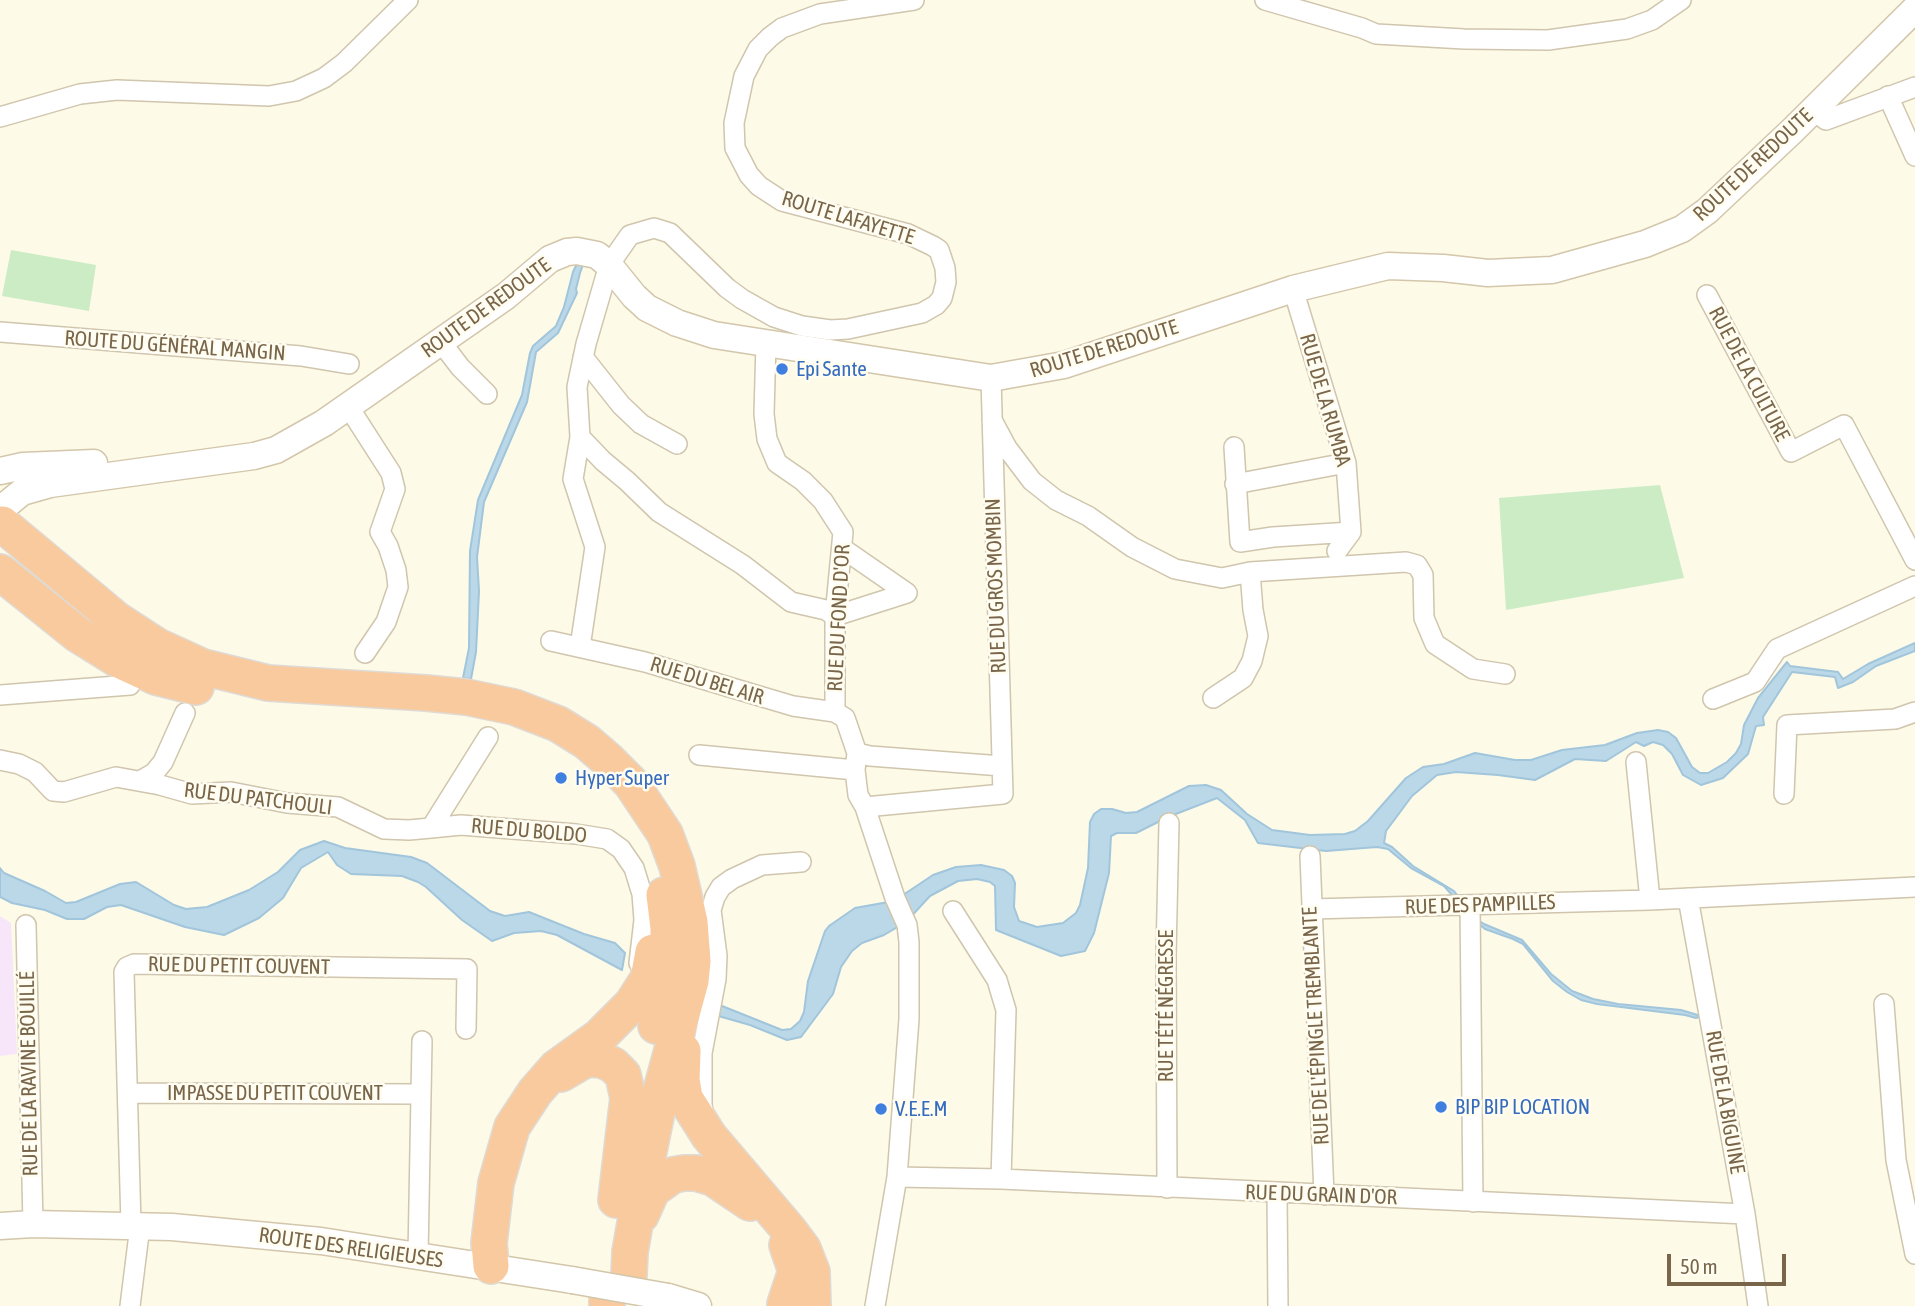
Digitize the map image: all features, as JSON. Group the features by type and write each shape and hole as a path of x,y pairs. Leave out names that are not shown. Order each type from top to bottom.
{"highway":[{"path":"4,497 116,598 174,642 217,663 268,683 426,693 492,701 533,713 558,724 587,742 631,783 665,834 688,908 693,939 682,1062 685,1098 709,1136 789,1228 803,1249 812,1272 796,1306"},
{"path":"4,497 56,595 191,700"},
{"path":"0,572 77,634 119,660 156,677 191,700 225,695 258,700 472,714 520,725 544,737 584,763 618,797 646,841 663,893 668,928 668,965 616,1200"},
{"path":"491,1266 491,1231 496,1183 512,1127 535,1092 556,1068 599,1037 630,997 648,979 663,893"},
{"path":"620,1288 662,1087 691,981"},
{"path":"599,1060 630,997"},
{"path":"535,1092 583,1061 599,1060 612,1065 623,1075 628,1098 616,1200 620,1288"},
{"path":"620,1288 645,1203 652,1190 673,1175 696,1173 713,1178 750,1203 788,1246 796,1271 796,1306"}],"main road":[{"name":"ROUTE DE REDOUTE","path":"200,463 254,456 293,442 506,296 550,259 577,251 597,256 609,265 634,296 648,308 677,323 713,335 990,378 1064,365 1293,289 1388,266 1488,273 1552,270 1645,244 1682,229 1707,211 1915,9"},
{"path":"4,497 79,463 200,463"},
{"path":"4,497 50,484 200,463"},
{"name":"ROUTE DES RELIGIEUSES","path":"0,1226 136,1226 321,1241 491,1266 668,1297 698,1306"}],"street":[{"path":"0,117 80,94 117,90 269,96 296,91 324,78 344,63 408,0"},
{"name":"ROUTE LAFAYETTE","path":"609,265 630,235 654,228 670,233 727,288 757,309 802,326 830,330 848,329 922,313 936,305 942,298 946,282 942,257 933,246 918,237 782,201 759,186 749,175 735,148 734,123 744,76 758,49 770,37 782,28 820,14 914,0"},
{"path":"1265,0 1376,34 1548,40 1627,29 1652,20 1681,0"},
{"path":"1813,110 1826,120 1915,87"},
{"path":"1888,96 1915,156"},
{"path":"580,647 595,547 573,478 580,437 577,387 609,265"},
{"name":"RUE DE LA RUMBA","path":"1293,289 1346,463 1351,532"},
{"name":"RUE DE LA CULTURE","path":"1707,295 1791,452 1844,425 1915,560"},
{"name":"ROUTE DU GÉNÉRAL MANGIN","path":"0,332 301,356 349,364"},
{"path":"441,342 460,367 487,394"},
{"name":"RUE DU FOND D'OR","path":"766,343 764,414 767,439 777,463 803,481 823,501 843,533 835,616 835,712"},
{"path":"583,357 621,405 641,424 677,444"},
{"name":"RUE DU GROS MOMBIN","path":"865,807 1003,794 990,378"},
{"path":"348,406 391,473 396,489 380,532 396,570 398,587 386,622 365,653"},
{"path":"990,416 1007,448 1032,481 1056,500 1088,516 1132,547 1175,569 1222,578 1250,572 1406,562 1417,565 1423,575 1424,618 1435,644 1473,668 1505,674"},
{"path":"580,437 659,512 743,565 791,602 826,610 835,616 907,593 842,548"},
{"path":"1234,447 1240,542 1351,532"},
{"path":"1235,484 1346,463"},
{"path":"1337,551 1351,532"},
{"path":"1213,698 1243,678 1252,661 1258,636 1250,572"},
{"path":"1713,699 1755,682 1777,649 1915,586"},
{"name":"RUE DU BEL AIR","path":"551,641 658,666 793,706 835,712"},
{"path":"0,695 130,685"},
{"path":"140,781 153,774 163,762 191,700"},
{"path":"835,712 845,718 856,761 858,795 865,807 908,934 909,1019 897,1177 875,1306"},
{"path":"1784,794 1787,725 1895,719 1915,712"},
{"path":"431,828 488,737"},
{"path":"699,755 856,761 870,756 1002,766"},
{"name":"RUE DU PATCHOULI","path":"0,760 19,764 35,772 53,791 64,792 116,777 192,794 231,792 287,803 338,807 384,829 431,828"},
{"path":"1636,762 1650,900"},
{"name":"RUE TÉTÉ NÉGRESSE","path":"1167,1188 1168,823"},
{"name":"RUE DU BOLDO","path":"431,828 461,825 576,834 607,839 621,849 634,867 642,894 644,920 630,997"},
{"name":"RUE DE L'ÉPINGLE TREMBLANTE","path":"1310,856 1324,1195"},
{"path":"696,1173 710,1161 712,1149 702,1105 702,1053 716,979 717,956 711,910 715,897 721,887 754,868 802,862"},
{"name":"RUE DES PAMPILLES","path":"1311,909 1650,900 1915,887"},
{"name":"RUE DE LA BIGUINE","path":"1688,898 1745,1214 1758,1306"},
{"path":"1470,905 1473,1202"},
{"path":"953,911 997,980 1006,1010 1001,1179"},
{"name":"RUE DE LA RAVINE BOUILLÉ","path":"26,925 33,1224"},
{"name":"RUE DU PETIT COUVENT","path":"130,1306 136,1226 124,972 127,967 134,964 467,969 466,1030"},
{"path":"1884,1004 1896,1160 1915,1254"},
{"path":"418,1256 422,1041"},
{"name":"IMPASSE DU PETIT COUVENT","path":"129,1093 421,1094"},
{"name":"RUE DU GRAIN D'OR","path":"897,1177 1001,1179 1745,1214"},
{"path":"1277,1193 1278,1306"}],"shaded area":[{"path":"0,916 11,923 17,1054 0,1056"}],"green space":[{"path":"11,250 96,265 89,311 2,296"},
{"path":"1660,485 1684,578 1506,610 1499,498"}],"water":[{"path":"582,253 587,254 577,293 558,333 536,352 527,402 484,502 477,557 479,591 476,652 471,679 463,678 469,648 470,551 478,500 522,395 530,353 533,346 556,326 573,272"},
{"path":"1915,643 1915,651 1876,666 1853,682 1838,688 1835,677 1792,672 1763,717 1764,725 1756,726 1748,754 1723,778 1701,785 1683,775 1672,754 1663,745 1653,742 1644,746 1636,742 1606,761 1575,759 1535,780 1456,772 1437,775 1412,796 1386,831 1384,843 1413,866 1454,891 1475,918 1522,940 1551,974 1572,991 1618,1004 1681,1010 1701,1016 1696,1018 1581,1000 1553,981 1523,944 1485,929 1444,886 1411,868 1388,849 1377,847 1326,851 1258,843 1245,820 1217,798 1136,833 1117,833 1111,836 1109,873 1094,933 1085,951 1061,956 996,930 995,886 977,879 958,881 930,896 906,922 884,935 862,943 852,951 841,967 833,994 801,1037 787,1040 715,1015 717,1004 782,1030 791,1029 800,1021 804,1012 808,981 829,926 855,908 894,901 933,875 956,867 981,865 1004,870 1012,876 1015,883 1014,907 1019,921 1037,927 1063,923 1076,913 1080,905 1088,868 1090,822 1094,814 1101,809 1137,812 1189,786 1206,785 1221,790 1247,814 1272,830 1310,835 1345,834 1355,831 1368,821 1406,778 1423,767 1444,764 1475,753 1531,760 1562,750 1605,745 1637,733 1658,730 1668,732 1676,738 1692,767 1700,773 1708,773 1736,753 1741,744 1744,725 1758,698 1787,662 1790,666 1838,672 1843,679 1868,664"},
{"path":"324,841 345,848 411,857 427,863 490,911 505,916 529,912 615,943 625,953 622,970 557,935 541,931 514,933 492,941 462,920 418,882 402,876 351,874 337,865 328,852 301,868 283,898 259,918 224,935 185,927 121,905 107,907 84,919 67,919 0,897 0,868 4,873 66,903 76,902 120,884 136,882 174,905 186,909 207,907 249,890 278,872 300,850"}],"place":[{"name":"Epi Sante","path":"782,369"},
{"name":"Hyper Super","path":"561,778"},
{"name":"BIP BIP LOCATION","path":"1441,1107"},
{"name":"V.E.E.M","path":"881,1109"}]}
